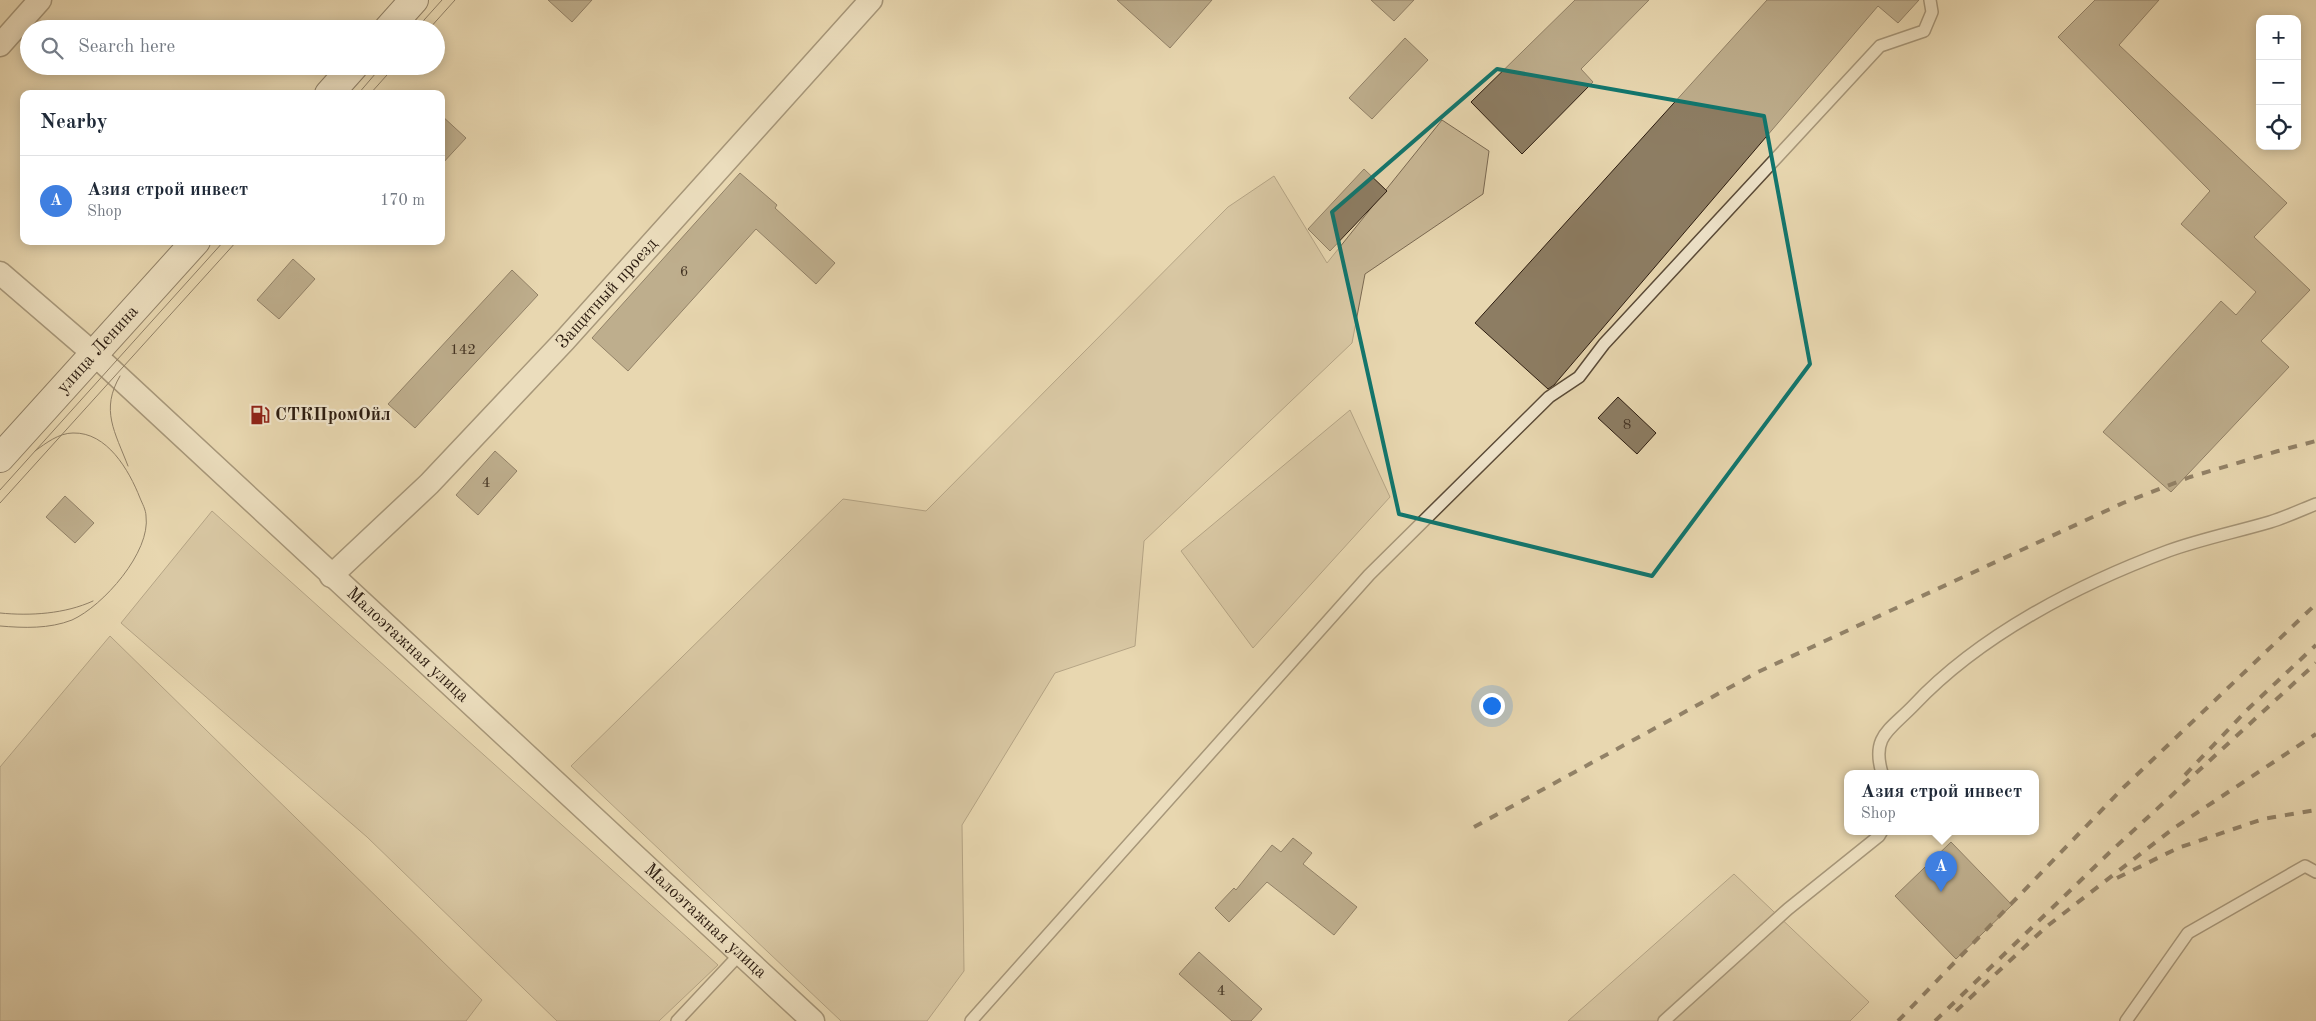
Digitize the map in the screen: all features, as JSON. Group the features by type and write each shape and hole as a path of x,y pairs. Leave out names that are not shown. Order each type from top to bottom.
{"main road":[{"path":"396,20 414,0"},
{"path":"333,90 346,75"},
{"name":"улица Ленина","path":"0,458 192,245"}],"street":[{"path":"22,20 40,0"},
{"name":"Защитный проезд","path":"331,576 429,484 551,354 870,0"},
{"path":"0,45 20,22"},
{"name":"Малоэтажная улица","path":"0,273 94,354 331,576 813,1021"}],"lane":[{"path":"970,1021 1369,575 1549,397 1579,377 1604,344 1880,46 1924,31 1932,12 1930,0"},
{"path":"1881,770 1877,755 1879,741 1934,683 1979,647 2077,590 2160,555 2272,521 2316,504"},
{"path":"1664,1021 1788,909 1880,835"},
{"path":"2126,1021 2188,933 2305,866 2316,872"},
{"path":"677,1021 740,954"}],"highlighted area":[{"path":"1497,69 1764,116 1810,364 1652,576 1399,514 1332,212"}],"shaded area":[{"path":"1442,120 1489,151 1483,194 1365,274 1352,343 1144,541 1135,646 1055,673 962,825 964,971 927,1021 841,1021 571,766 843,499 926,511 1228,207 1274,176 1327,263"},
{"path":"1350,410 1390,497 1253,648 1181,551"},
{"path":"212,511 718,965 659,1021 557,1021 367,837 121,623"},
{"path":"110,636 482,1000 466,1021 0,1021 0,767"},
{"path":"1734,874 1869,1002 1850,1021 1568,1021"}],"building":[{"path":"548,0 592,0 572,22"},
{"path":"1117,0 1212,0 1170,48"},
{"path":"1371,0 1414,0 1394,21"},
{"path":"1575,0 1649,0 1581,69 1593,82 1522,154 1471,102"},
{"path":"1767,0 1919,0 1898,23 1878,6 1554,385 1548,389 1475,323"},
{"path":"2095,0 2159,0 2119,45 2287,203 2254,237 2310,290 2261,341 2289,367 2171,492 2103,432 2221,301 2236,315 2256,292 2181,224 2210,191 2058,37"},
{"path":"1405,38 1428,60 1372,119 1349,98"},
{"path":"445,119 466,138 445,161"},
{"path":"1364,169 1387,191 1330,251 1308,229"},
{"path":"740,173 777,205 775,208 835,263 816,284 756,229 628,371 592,338"},
{"path":"293,259 315,279 279,319 257,300"},
{"path":"512,270 538,295 415,428 388,404"},
{"path":"1618,397 1656,433 1637,454 1598,418"},
{"path":"495,451 517,471 478,515 456,495"},
{"path":"65,496 94,523 75,543 46,517"},
{"path":"1293,838 1312,853 1303,864 1357,907 1334,935 1267,882 1229,922 1215,908 1234,888 1236,890 1272,845 1281,852"},
{"path":"1951,842 2012,905 1956,959 1895,896"},
{"path":"1199,952 1262,1009 1251,1021 1232,1021 1179,974"}],"tram line":[{"path":"424,20 442,0"},
{"path":"437,20 455,0"},
{"path":"361,90 374,75"},
{"path":"374,90 387,75"},
{"path":"0,490 220,245"},
{"path":"0,503 233,245"},
{"path":"120,376 114,388 110,410 114,432 128,466"},
{"path":"0,626 54,625 72,620 84,613 97,603 122,576 133,561 146,530 145,511 130,476 106,446 85,434 68,433 48,442 35,451"},
{"path":"0,613 47,613 71,609 93,601"}],"railway":[{"path":"1474,827 1758,672 2123,503 2190,477 2316,441"},
{"path":"1898,1021 2124,787 2316,604"},
{"path":"2185,775 2249,708 2316,645"},
{"path":"1935,1021 2110,852 2316,663"},
{"path":"1956,1011 2046,927 2174,828 2316,734"},
{"path":"2117,878 2178,848 2263,819 2316,810"}],"place":[{"name":"СТКПромОйл","path":"260,415"},
{"name":"Азия строй инвест","path":"1941,892"}]}
